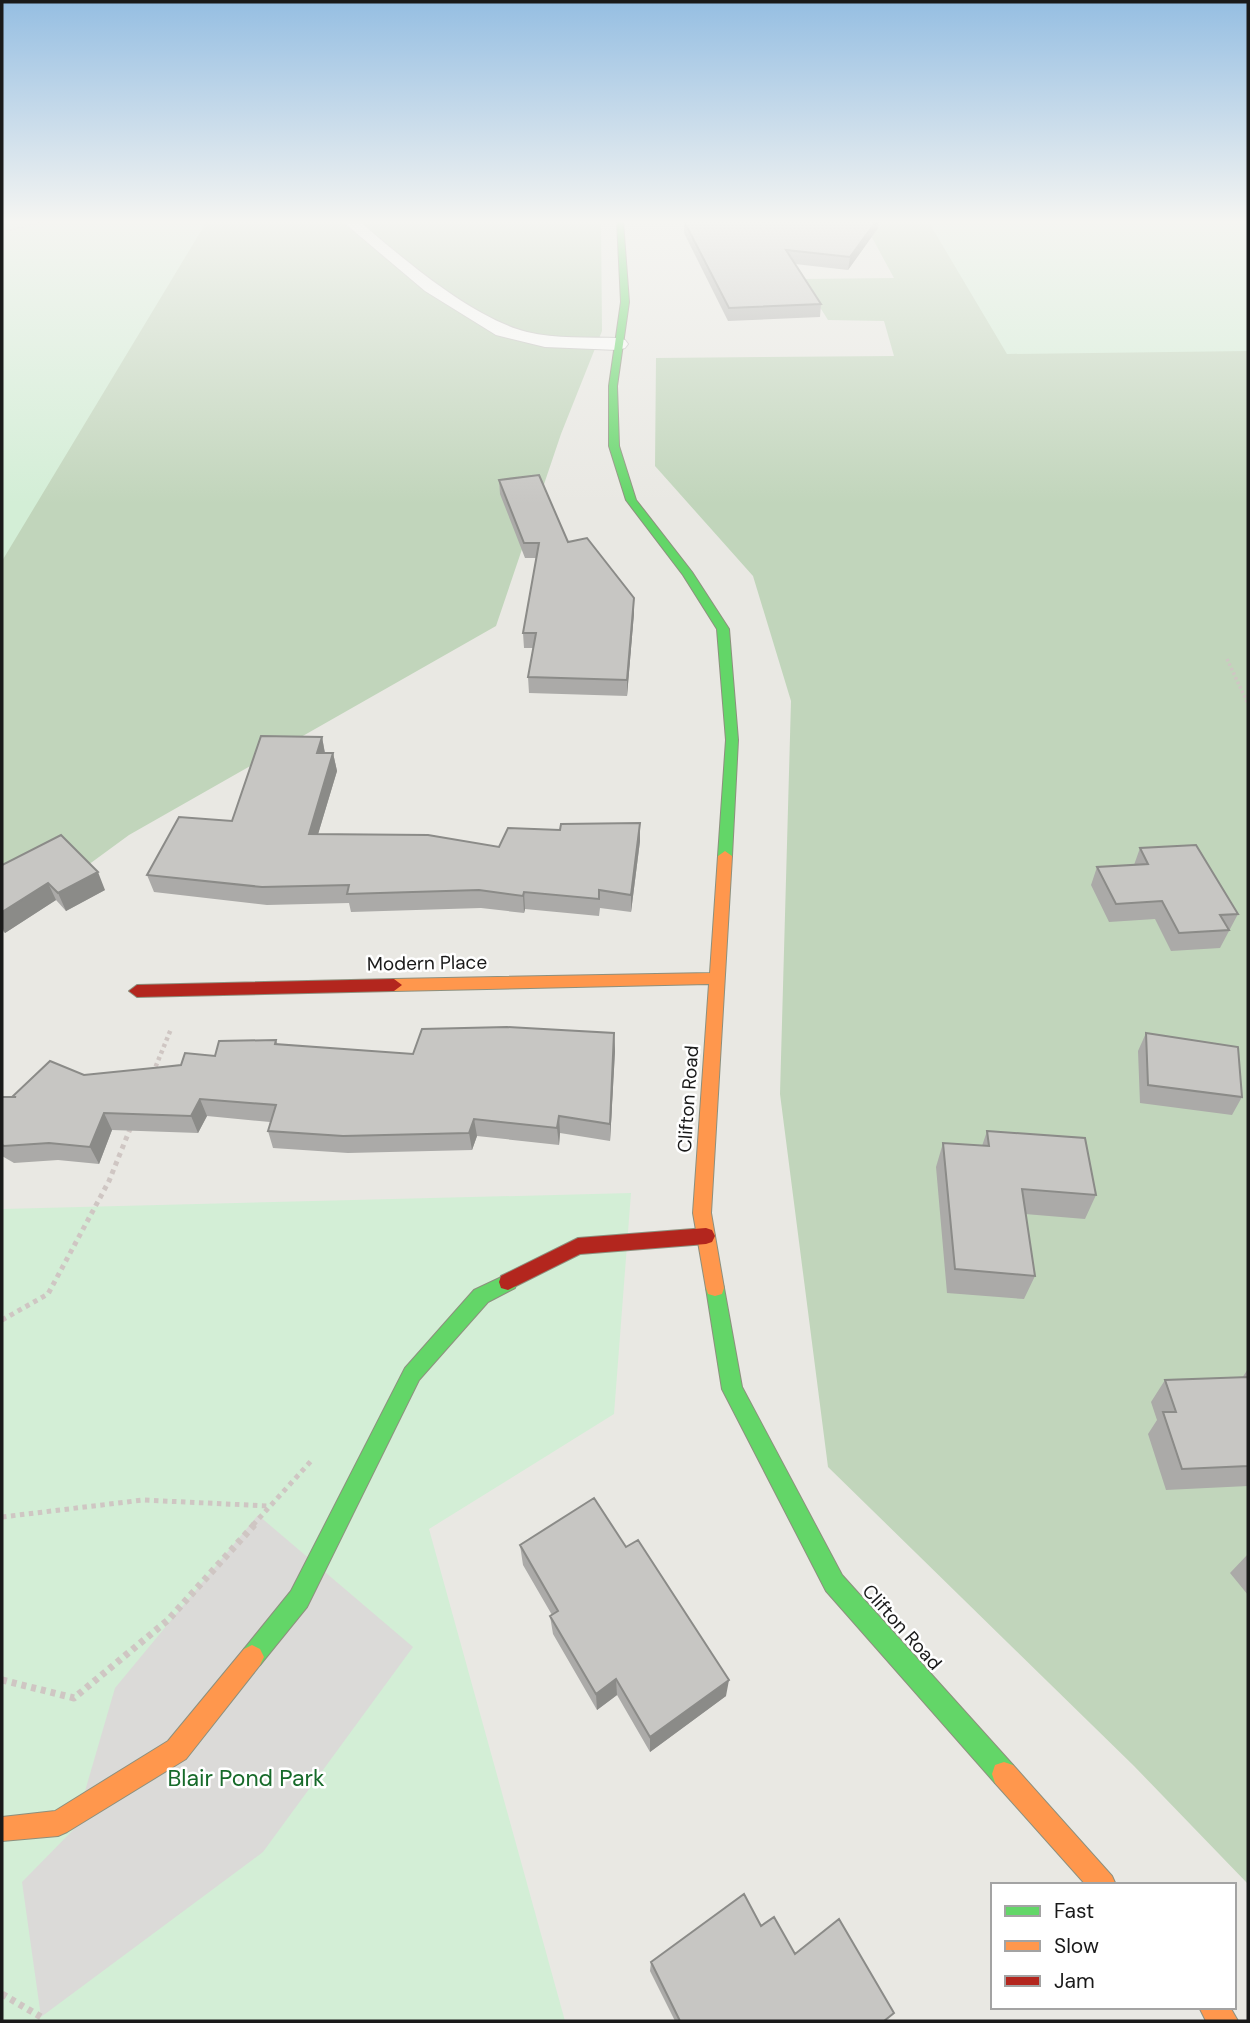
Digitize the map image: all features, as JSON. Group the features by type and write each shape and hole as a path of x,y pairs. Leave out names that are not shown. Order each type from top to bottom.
{"main road":[{"name":"Clifton Road","path":"623,315 612,386 614,446 631,500 688,574 723,629 732,740 702,1213 732,1389 834,1583 1101,1883"},
{"name":"Modern Place","path":"137,991 717,978"},
{"path":"2,1829 58,1823 177,1750 299,1599 412,1374 481,1296 578,1246 706,1236"}],"street":[{"path":"475,315 488,325 522,337 618,344"}],"path":[{"path":"1227,659 1248,704"},
{"path":"151,1079 188,989"},
{"path":"2,1320 48,1294 108,1181 135,1117"},
{"path":"2,1680 75,1698 168,1620 315,1457"},
{"path":"2,1517 143,1500 270,1506"},
{"path":"2,1994 41,2017 43,2021"}],"green space":[{"path":"2,315 602,315 602,331 561,434 496,626 129,835 2,928"},
{"path":"2,315 150,315 2,561"},
{"path":"825,315 1248,315 1248,1884 1134,1766 828,1467 780,1094 791,701 753,576 655,466 656,358 894,356 884,321 828,320"},
{"path":"984,315 1248,315 1248,351 1007,354"},
{"name":"Blair Pond Park","path":"631,1193 614,1414 429,1529 565,2021 2,2021 2,1209"}],"shaded area":[{"path":"258,1515 413,1647 263,1852 41,2017 22,1882 74,1829 115,1688"}],"building":[{"path":"539,475 568,542 587,538 634,598 627,680 528,677 536,633 523,633 539,543 524,543 499,480"},
{"path":"261,736 322,737 317,753 333,753 309,834 428,835 499,847 508,828 560,830 561,824 640,823 631,895 599,890 599,899 524,892 523,896 479,890 347,894 349,885 262,887 147,875 179,817 232,821"},
{"path":"61,835 98,872 58,893 48,883 2,912 2,865"},
{"path":"1196,845 1238,914 1220,915 1229,930 1179,933 1162,901 1116,904 1097,867 1148,864 1140,848"},
{"path":"507,1027 614,1033 610,1124 559,1116 557,1128 474,1119 469,1133 343,1136 268,1131 276,1105 200,1099 191,1116 104,1113 90,1147 49,1143 2,1145 2,1097 16,1097 13,1096 50,1061 84,1075 181,1065 185,1053 215,1056 219,1041 276,1040 275,1044 413,1054 422,1029"},
{"path":"1146,1033 1238,1047 1242,1097 1148,1085"},
{"path":"987,1131 1085,1138 1096,1195 1022,1189 1035,1276 955,1269 943,1143 989,1146"},
{"path":"1248,1377 1248,1466 1182,1469 1163,1412 1176,1412 1165,1380"},
{"path":"594,1498 626,1547 638,1540 729,1680 650,1737 616,1679 596,1694 550,1616 558,1611 520,1545"},
{"path":"744,1894 761,1926 774,1917 795,1954 839,1919 894,2013 884,2021 680,2021 651,1962"}],"traffic: fast":[{"path":"623,315 613,386 614,446 631,500 688,574 723,629 732,740 725,856"},
{"path":"252,1657 299,1599 412,1374 481,1296 508,1282"},
{"path":"715,1288 732,1389 834,1583 1004,1774"}],"traffic: slow":[{"path":"715,1288 702,1213 725,856"},
{"path":"394,985 717,978"},
{"path":"2,1829 58,1823 177,1750 252,1657"},
{"path":"1004,1774 1101,1883"},
{"path":"1214,2009 1224,2021"}],"traffic: jam":[{"path":"137,991 394,985"},
{"path":"508,1282 578,1246 706,1236"}]}
